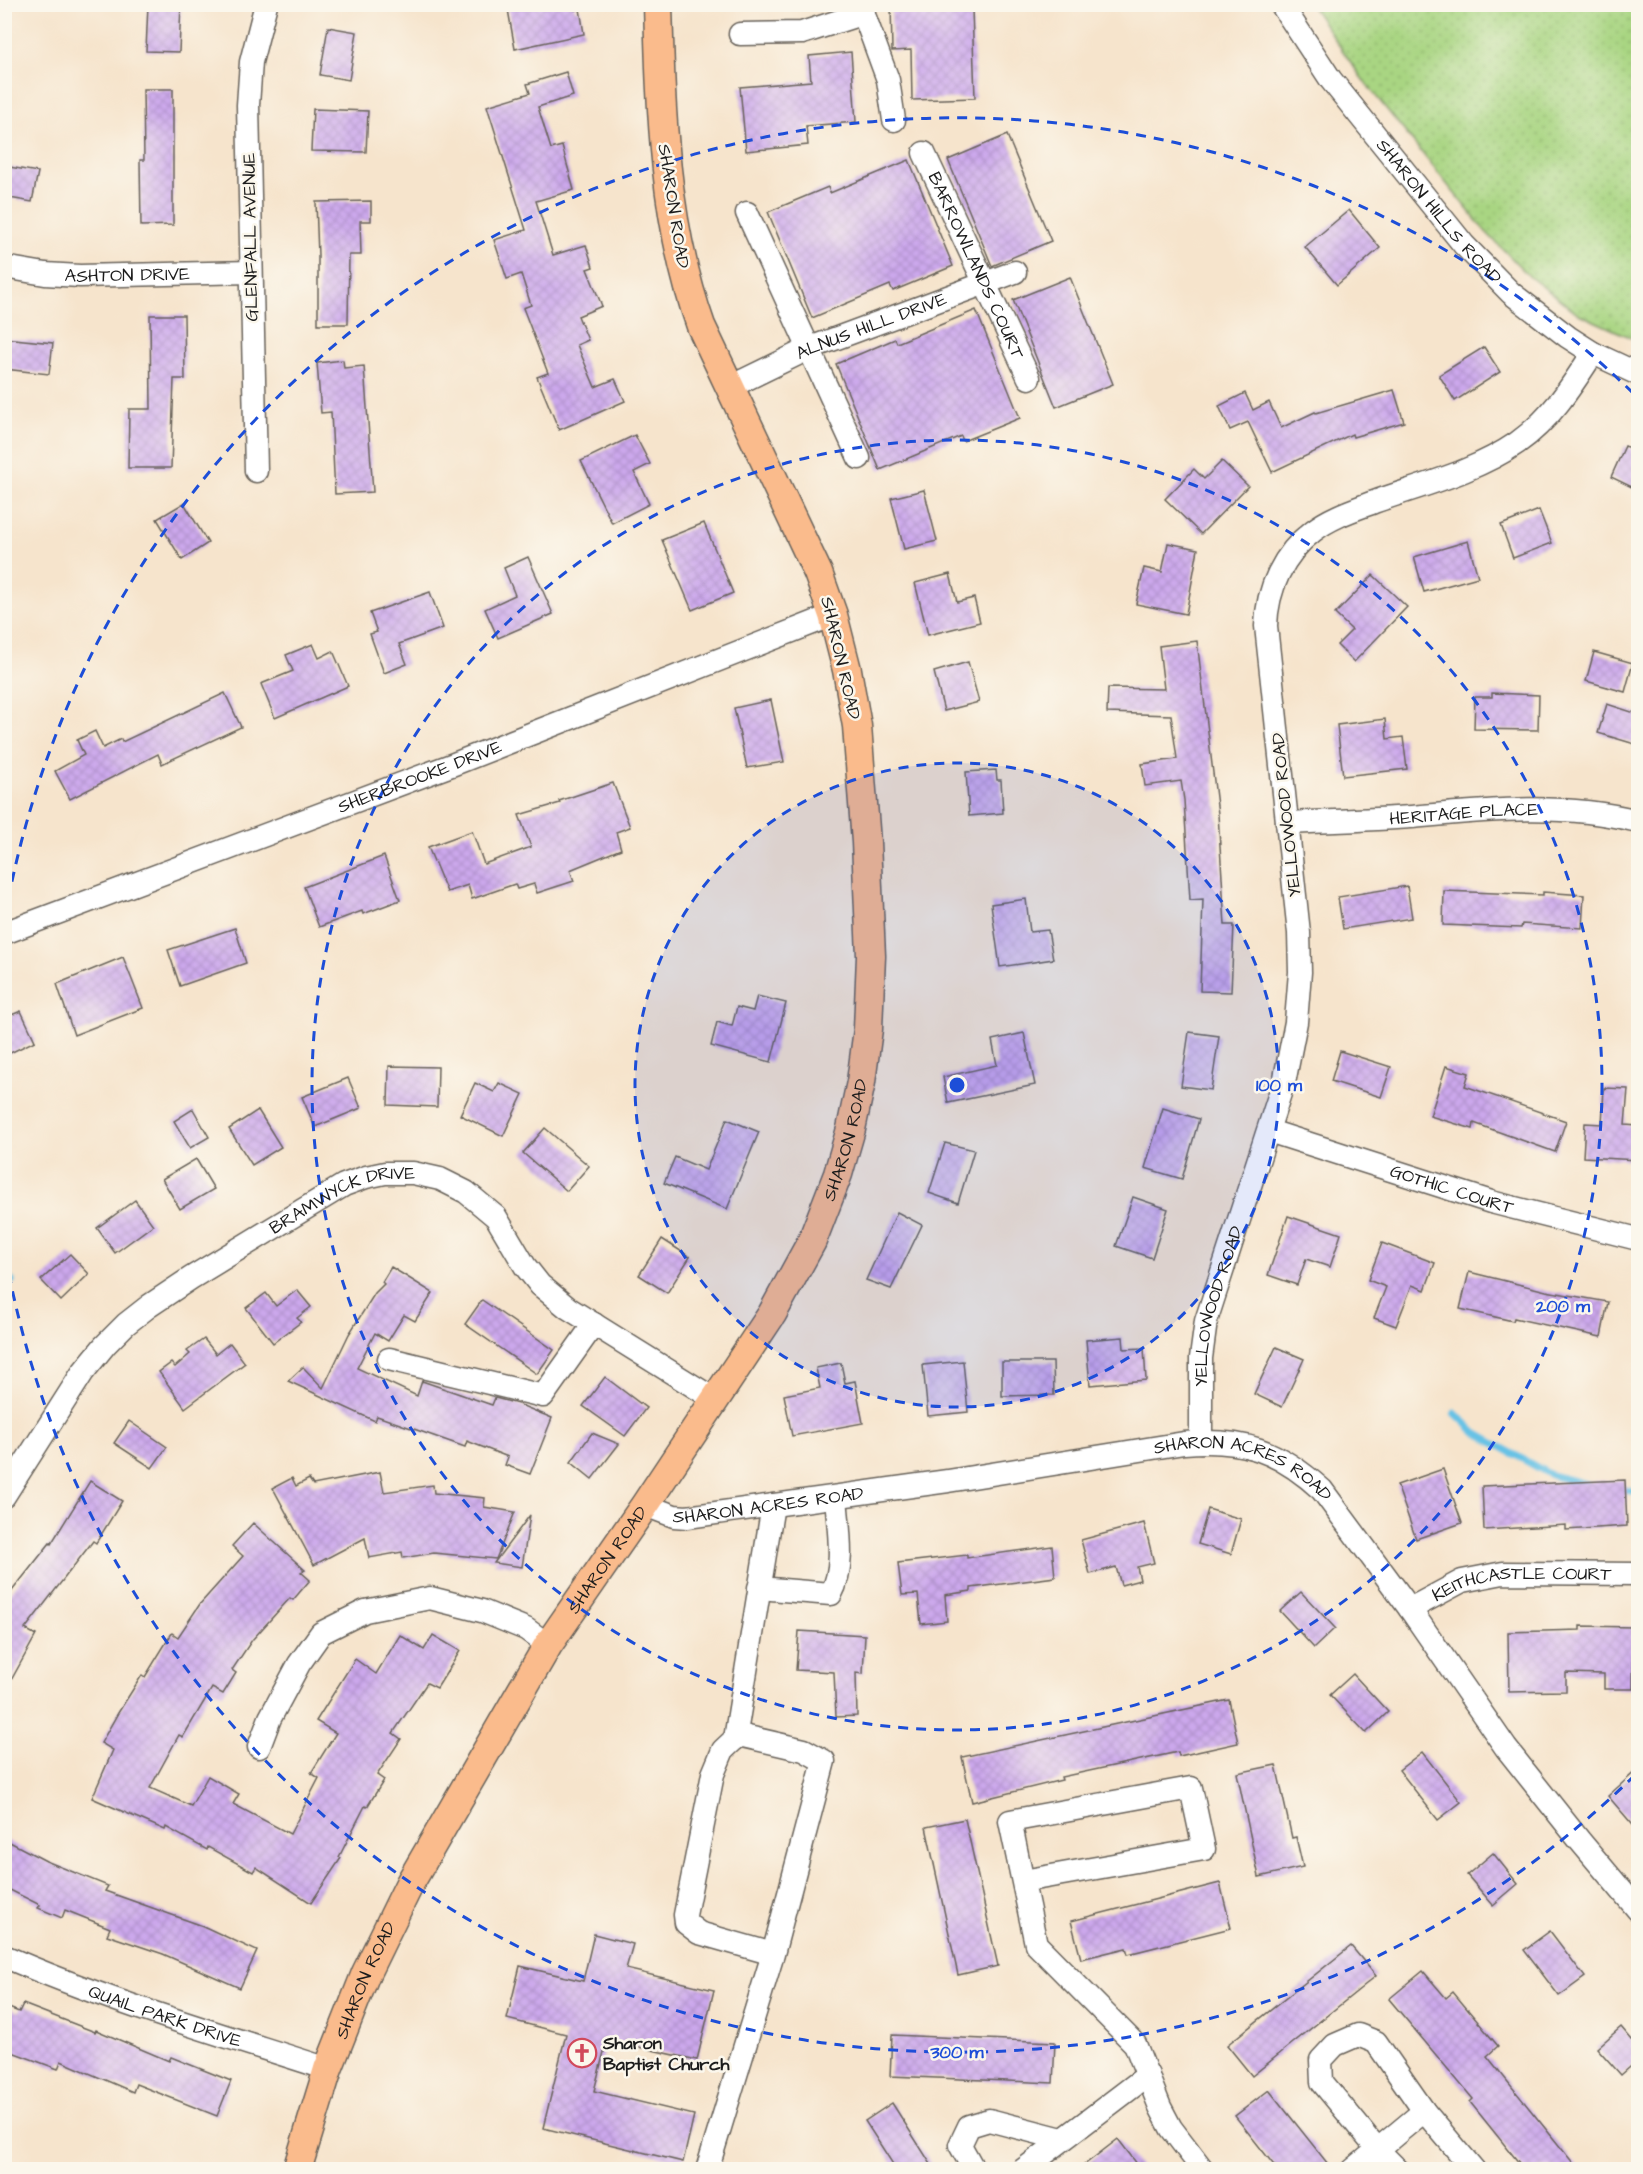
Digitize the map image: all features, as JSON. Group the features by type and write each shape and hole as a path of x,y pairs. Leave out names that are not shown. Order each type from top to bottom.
{"main road":[{"name":"SHARON ROAD","path":"297,2169 328,2069 366,1973 410,1883 548,1644 645,1505 772,1314 822,1220 851,1129 861,1082 868,1029 872,956 867,842 857,726 847,670 833,615 818,573 701,326 689,293 673,222 666,174 661,111 658,4"}],"street":[{"name":"GLENFALL AVENUE","path":"256,471 248,105 251,63 266,4"},
{"name":"SHARON HILLS ROAD","path":"1281,4 1331,80 1464,245 1511,293 1568,337 1593,353 1638,374"},
{"path":"740,34 802,33 862,9 888,80 894,120"},
{"name":"BARROWLANDS COURT","path":"924,153 1029,378"},
{"path":"747,213 859,458"},
{"name":"ASHTON DRIVE","path":"4,267 45,274 80,276 252,272"},
{"name":"ALNUS HILL DRIVE","path":"730,387 810,348 1015,272"},
{"name":"YELLOWOOD ROAD","path":"1201,1442 1201,1358 1206,1321 1286,1078 1296,1022 1300,972 1299,933 1266,626 1271,590 1293,550 1313,531 1338,515 1480,464 1516,444 1538,427 1557,407 1593,353"},
{"name":"SHERBROOKE DRIVE","path":"4,933 465,759 833,615"},
{"name":"HERITAGE PLACE","path":"1287,824 1410,817 1503,808 1596,813 1638,821"},
{"name":"GOTHIC COURT","path":"1269,1131 1491,1202 1638,1239"},
{"name":"BRAMWYCK DRIVE","path":"8,1483 83,1372 105,1345 149,1305 344,1185 366,1176 385,1173 413,1173 440,1179 466,1192 495,1217 525,1266 540,1285 568,1308 714,1399"},
{"path":"389,1359 543,1396 594,1324"},
{"name":"SHARON ACRES ROAD","path":"645,1505 674,1516 687,1517 1201,1442 1219,1441 1243,1444 1286,1461 1322,1490 1410,1609 1506,1748 1638,1910"},
{"path":"759,1588 831,1594 837,1583 839,1559 836,1497"},
{"path":"735,1739 773,1506"},
{"name":"KEITHCASTLE COURT","path":"1410,1609 1462,1581 1503,1573 1638,1574"},
{"path":"259,1747 270,1718 289,1682 321,1633 365,1611 430,1598 482,1611 526,1629 548,1644"},
{"path":"707,2169 773,1954 824,1761 804,1750 739,1735 723,1750 713,1774 685,1915 686,1923 699,1933 773,1954"},
{"path":"1023,1881 1204,1848 1191,1788 1010,1821 1036,1944 1135,2044 1160,2107 1171,2128 1203,2169"},
{"name":"QUAIL PARK DRIVE","path":"4,1956 108,1998 328,2069"},
{"path":"1398,2169 1378,2150 1322,2082 1321,2060 1335,2045 1358,2035 1376,2042 1424,2111 1474,2169"},
{"path":"1023,2169 1148,2075"},
{"path":"1353,2169 1424,2111"},
{"path":"974,2169 960,2145 969,2126 989,2120 1062,2139"}],"green space":[{"path":"1311,5 1638,5 1638,341 1579,314 1530,277 1484,230 1363,80"}],"building":[{"path":"148,4 181,4 179,52 146,51"},
{"path":"507,4 574,4 575,10 580,9 584,34 515,49"},
{"path":"891,4 945,4 945,10 972,9 975,98 912,100 911,50 892,51"},
{"path":"328,27 357,32 349,80 320,75"},
{"path":"851,52 856,122 806,126 808,145 746,151 740,87 811,81 809,56"},
{"path":"566,72 573,96 538,107 551,149 562,146 574,190 536,201 553,255 586,245 593,267 587,269 602,306 578,316 588,340 577,345 595,387 615,379 625,401 559,430 537,377 548,373 523,308 531,305 521,274 507,279 494,240 526,230 487,106 530,93 527,84"},
{"path":"143,89 173,89 173,225 141,226 140,160 144,160"},
{"path":"313,109 368,111 366,152 311,151"},
{"path":"1007,135 1051,241 992,266 948,160"},
{"path":"909,160 953,266 893,291 890,285 812,318 768,212 828,187 830,193"},
{"path":"4,166 38,172 32,202 4,197"},
{"path":"371,201 371,221 360,221 361,255 349,255 348,324 318,324 316,202"},
{"path":"1349,210 1380,248 1337,285 1305,247"},
{"path":"1070,277 1113,384 1056,407 1013,300"},
{"path":"976,310 1020,418 963,441 961,436 880,470 836,364 895,339 897,343"},
{"path":"150,315 184,315 185,379 174,379 171,468 128,468 129,409 151,409"},
{"path":"4,338 53,343 49,374 4,369"},
{"path":"1484,347 1500,372 1455,401 1439,375"},
{"path":"343,360 344,368 364,366 373,492 335,494 331,412 321,413 317,363"},
{"path":"1394,390 1404,422 1353,437 1352,434 1272,472 1248,422 1230,430 1219,406 1245,393 1253,410 1269,402 1281,428 1315,412"},
{"path":"635,435 650,464 634,472 649,504 612,523 581,461"},
{"path":"1625,446 1638,452 1638,490 1611,477"},
{"path":"1222,461 1248,486 1201,534 1165,499 1194,469 1204,479"},
{"path":"924,490 937,541 904,549 891,498"},
{"path":"184,503 208,543 182,560 157,519"},
{"path":"1539,510 1552,543 1513,558 1501,525"},
{"path":"704,523 733,593 692,610 662,540"},
{"path":"1468,541 1478,577 1424,592 1414,557"},
{"path":"1168,543 1198,549 1186,614 1136,604 1144,568 1162,572"},
{"path":"528,557 553,614 498,638 485,609 515,595 504,568"},
{"path":"950,574 957,602 974,598 980,622 928,635 915,583"},
{"path":"1373,575 1407,607 1354,662 1337,645 1352,630 1335,614"},
{"path":"430,592 443,628 399,644 407,664 384,673 370,634 377,632 370,613"},
{"path":"1197,641 1218,814 1225,925 1234,925 1231,992 1200,991 1203,899 1190,900 1181,781 1145,786 1142,764 1177,759 1171,715 1107,713 1108,688 1164,689 1159,646"},
{"path":"313,644 319,658 333,651 348,686 275,718 261,684 293,671 286,655"},
{"path":"1594,652 1633,663 1625,692 1586,681"},
{"path":"968,662 979,702 944,711 934,672"},
{"path":"225,693 241,727 162,764 158,754 70,799 55,771 84,755 77,740 95,731 103,748 121,739 122,742"},
{"path":"1492,693 1539,695 1538,730 1474,729 1475,697 1492,697"},
{"path":"771,700 784,762 747,768 734,708"},
{"path":"1607,704 1638,714 1638,745 1598,733"},
{"path":"1385,719 1387,739 1403,737 1407,769 1343,776 1337,725"},
{"path":"996,770 997,780 1001,780 1003,813 969,816 966,772"},
{"path":"613,783 630,827 616,832 621,849 570,870 574,881 537,893 534,884 517,889 515,884 472,899 468,885 447,892 428,847 472,831 484,864 531,847 519,815 560,803 559,801"},
{"path":"384,856 400,900 319,927 304,887"},
{"path":"1407,886 1412,918 1343,929 1338,897"},
{"path":"1444,891 1543,895 1543,892 1584,895 1582,928 1522,924 1521,928 1443,925"},
{"path":"1026,899 1030,932 1048,930 1053,959 1000,967 991,904"},
{"path":"235,928 246,963 180,986 168,950"},
{"path":"123,957 143,1008 74,1035 57,984"},
{"path":"757,996 786,1003 771,1062 711,1046 717,1022 732,1026 737,1007 753,1011"},
{"path":"21,1011 35,1041 4,1056 4,1018"},
{"path":"1189,1032 1219,1036 1211,1090 1181,1086"},
{"path":"1024,1033 1035,1085 948,1103 943,1077 997,1065 992,1040"},
{"path":"1340,1051 1391,1067 1381,1097 1331,1081"},
{"path":"389,1066 438,1067 437,1107 388,1105"},
{"path":"1446,1066 1469,1073 1465,1086 1566,1121 1555,1152 1474,1123 1473,1129 1430,1116"},
{"path":"348,1078 361,1108 315,1127 302,1097"},
{"path":"475,1083 494,1092 499,1083 523,1094 503,1136 460,1115"},
{"path":"1604,1088 1628,1089 1625,1125 1638,1126 1638,1160 1583,1157 1585,1123 1602,1124"},
{"path":"1163,1108 1199,1119 1182,1179 1145,1168"},
{"path":"193,1109 209,1137 190,1148 174,1121"},
{"path":"258,1110 281,1147 252,1165 229,1129"},
{"path":"727,1119 759,1132 727,1209 664,1183 675,1157 706,1170"},
{"path":"545,1128 589,1166 567,1191 523,1153"},
{"path":"945,1143 974,1150 958,1203 929,1193"},
{"path":"196,1159 214,1189 180,1209 162,1179"},
{"path":"1133,1197 1168,1209 1152,1258 1116,1246"},
{"path":"135,1200 153,1225 115,1253 97,1228"},
{"path":"897,1212 922,1225 891,1289 866,1280"},
{"path":"1288,1216 1341,1234 1330,1267 1306,1259 1297,1285 1268,1275"},
{"path":"662,1239 690,1257 667,1293 639,1275"},
{"path":"1382,1243 1435,1263 1425,1290 1412,1285 1396,1326 1374,1318 1386,1287 1368,1280"},
{"path":"70,1254 89,1274 61,1301 41,1280"},
{"path":"391,1267 433,1293 415,1321 404,1315 388,1341 375,1333 357,1368 417,1396 422,1381 492,1405 495,1398 518,1404 552,1418 530,1474 505,1465 508,1457 467,1441 465,1447 377,1416 375,1421 288,1381 303,1367 323,1388 349,1334 375,1293 384,1284 382,1282"},
{"path":"1469,1272 1546,1291 1608,1302 1601,1337 1460,1309"},
{"path":"297,1290 311,1307 297,1318 301,1322 273,1343 246,1308 266,1293 276,1306"},
{"path":"482,1300 554,1350 537,1374 465,1324"},
{"path":"1123,1337 1124,1349 1144,1348 1146,1380 1090,1385 1086,1340"},
{"path":"204,1339 216,1354 230,1343 245,1363 185,1408 159,1372 171,1363 175,1367 190,1354 187,1351"},
{"path":"1276,1347 1304,1359 1282,1407 1254,1394"},
{"path":"963,1361 968,1412 928,1416 923,1365"},
{"path":"1002,1362 1053,1362 1054,1395 1002,1396"},
{"path":"841,1363 845,1383 855,1381 863,1423 792,1436 784,1395 820,1388 816,1368"},
{"path":"605,1377 646,1408 625,1436 583,1406"},
{"path":"129,1421 167,1447 152,1468 114,1443"},
{"path":"592,1433 619,1444 592,1479 571,1462"},
{"path":"1443,1469 1462,1523 1416,1539 1397,1485"},
{"path":"380,1472 384,1492 433,1485 434,1493 485,1498 484,1507 515,1512 496,1559 434,1553 403,1558 402,1552 369,1558 365,1538 314,1565 273,1488 292,1478 296,1486 309,1479 313,1485"},
{"path":"1625,1480 1627,1526 1566,1530 1566,1525 1484,1530 1482,1486"},
{"path":"90,1481 122,1501 96,1543 93,1541 25,1629 36,1635 4,1693 4,1601 51,1544"},
{"path":"1208,1509 1241,1519 1231,1554 1198,1544"},
{"path":"530,1515 522,1567 494,1563"},
{"path":"253,1523 305,1570 301,1572 310,1580 293,1600 290,1598 252,1640 232,1670 236,1673 223,1694 212,1688 183,1737 179,1735 150,1788 191,1806 208,1776 239,1794 233,1804 290,1834 319,1778 311,1773 336,1733 316,1721 355,1659 376,1674 400,1635 424,1650 433,1635 460,1651 437,1688 427,1683 393,1733 401,1739 377,1775 384,1780 367,1807 365,1806 339,1857 341,1858 311,1903 256,1867 253,1872 166,1827 165,1830 92,1798 113,1750 101,1743 118,1713 142,1675 145,1677 172,1633 178,1637 200,1604 243,1556 232,1546"},
{"path":"1144,1523 1154,1563 1137,1567 1140,1580 1121,1585 1116,1567 1090,1574 1081,1540"},
{"path":"1052,1546 1055,1577 971,1588 971,1591 945,1595 947,1621 921,1624 918,1594 902,1595 898,1563 967,1555 967,1558"},
{"path":"1301,1592 1335,1628 1314,1648 1280,1611"},
{"path":"1580,1626 1634,1627 1633,1689 1604,1689 1604,1674 1566,1673 1566,1691 1509,1692 1508,1632 1580,1630"},
{"path":"799,1631 865,1635 863,1674 856,1673 857,1716 836,1717 834,1672 796,1670"},
{"path":"1353,1674 1388,1712 1366,1733 1330,1695"},
{"path":"1229,1700 1238,1743 1179,1756 1178,1752 1061,1777 1062,1780 972,1802 962,1757"},
{"path":"1422,1752 1461,1802 1438,1820 1399,1770"},
{"path":"1276,1765 1292,1838 1296,1837 1303,1867 1259,1877 1237,1773"},
{"path":"1638,1769 1638,1831 1608,1796"},
{"path":"965,1819 998,1966 958,1975 926,1827"},
{"path":"4,1839 46,1861 108,1886 105,1891 203,1926 257,1951 240,1988 163,1954 107,1935 110,1928 65,1910 62,1918 38,1908 40,1905 4,1887"},
{"path":"1493,1853 1518,1884 1493,1905 1467,1875"},
{"path":"1220,1883 1231,1928 1128,1954 1126,1948 1081,1959 1071,1921"},
{"path":"1550,1931 1585,1977 1559,1996 1524,1950"},
{"name":"Sharon Baptist Church","path":"594,1934 633,1944 626,1969 714,1990 697,2060 607,2040 594,2091 694,2115 683,2162 543,2128 566,2034 507,2019 520,1966 583,1981"},
{"path":"1351,1946 1376,1976 1252,2076 1227,2045"},
{"path":"1423,1971 1446,1998 1453,1992 1498,2046 1487,2056 1578,2169 1524,2169 1470,2102 1473,2099 1389,1999"},
{"path":"23,2004 95,2032 96,2030 169,2061 171,2057 231,2081 217,2116 136,2084 133,2092 61,2061 58,2069 4,2049 4,2006 19,2012"},
{"path":"1621,2027 1638,2047 1638,2060 1621,2075 1597,2048"},
{"path":"892,2035 1055,2042 1053,2083 890,2076"},
{"path":"1269,2090 1332,2169 1277,2169 1235,2116"},
{"path":"892,2103 934,2169 896,2169 865,2121"},
{"path":"1118,2139 1141,2169 1079,2169"}],"waterway":[{"path":"4,1274 12,1281"},
{"path":"1455,1413 1476,1433 1551,1475 1586,1484"},
{"path":"1617,1489 1638,1492"}],"place":[{"name":"Sharon Baptist Church","path":"582,2053"}]}
